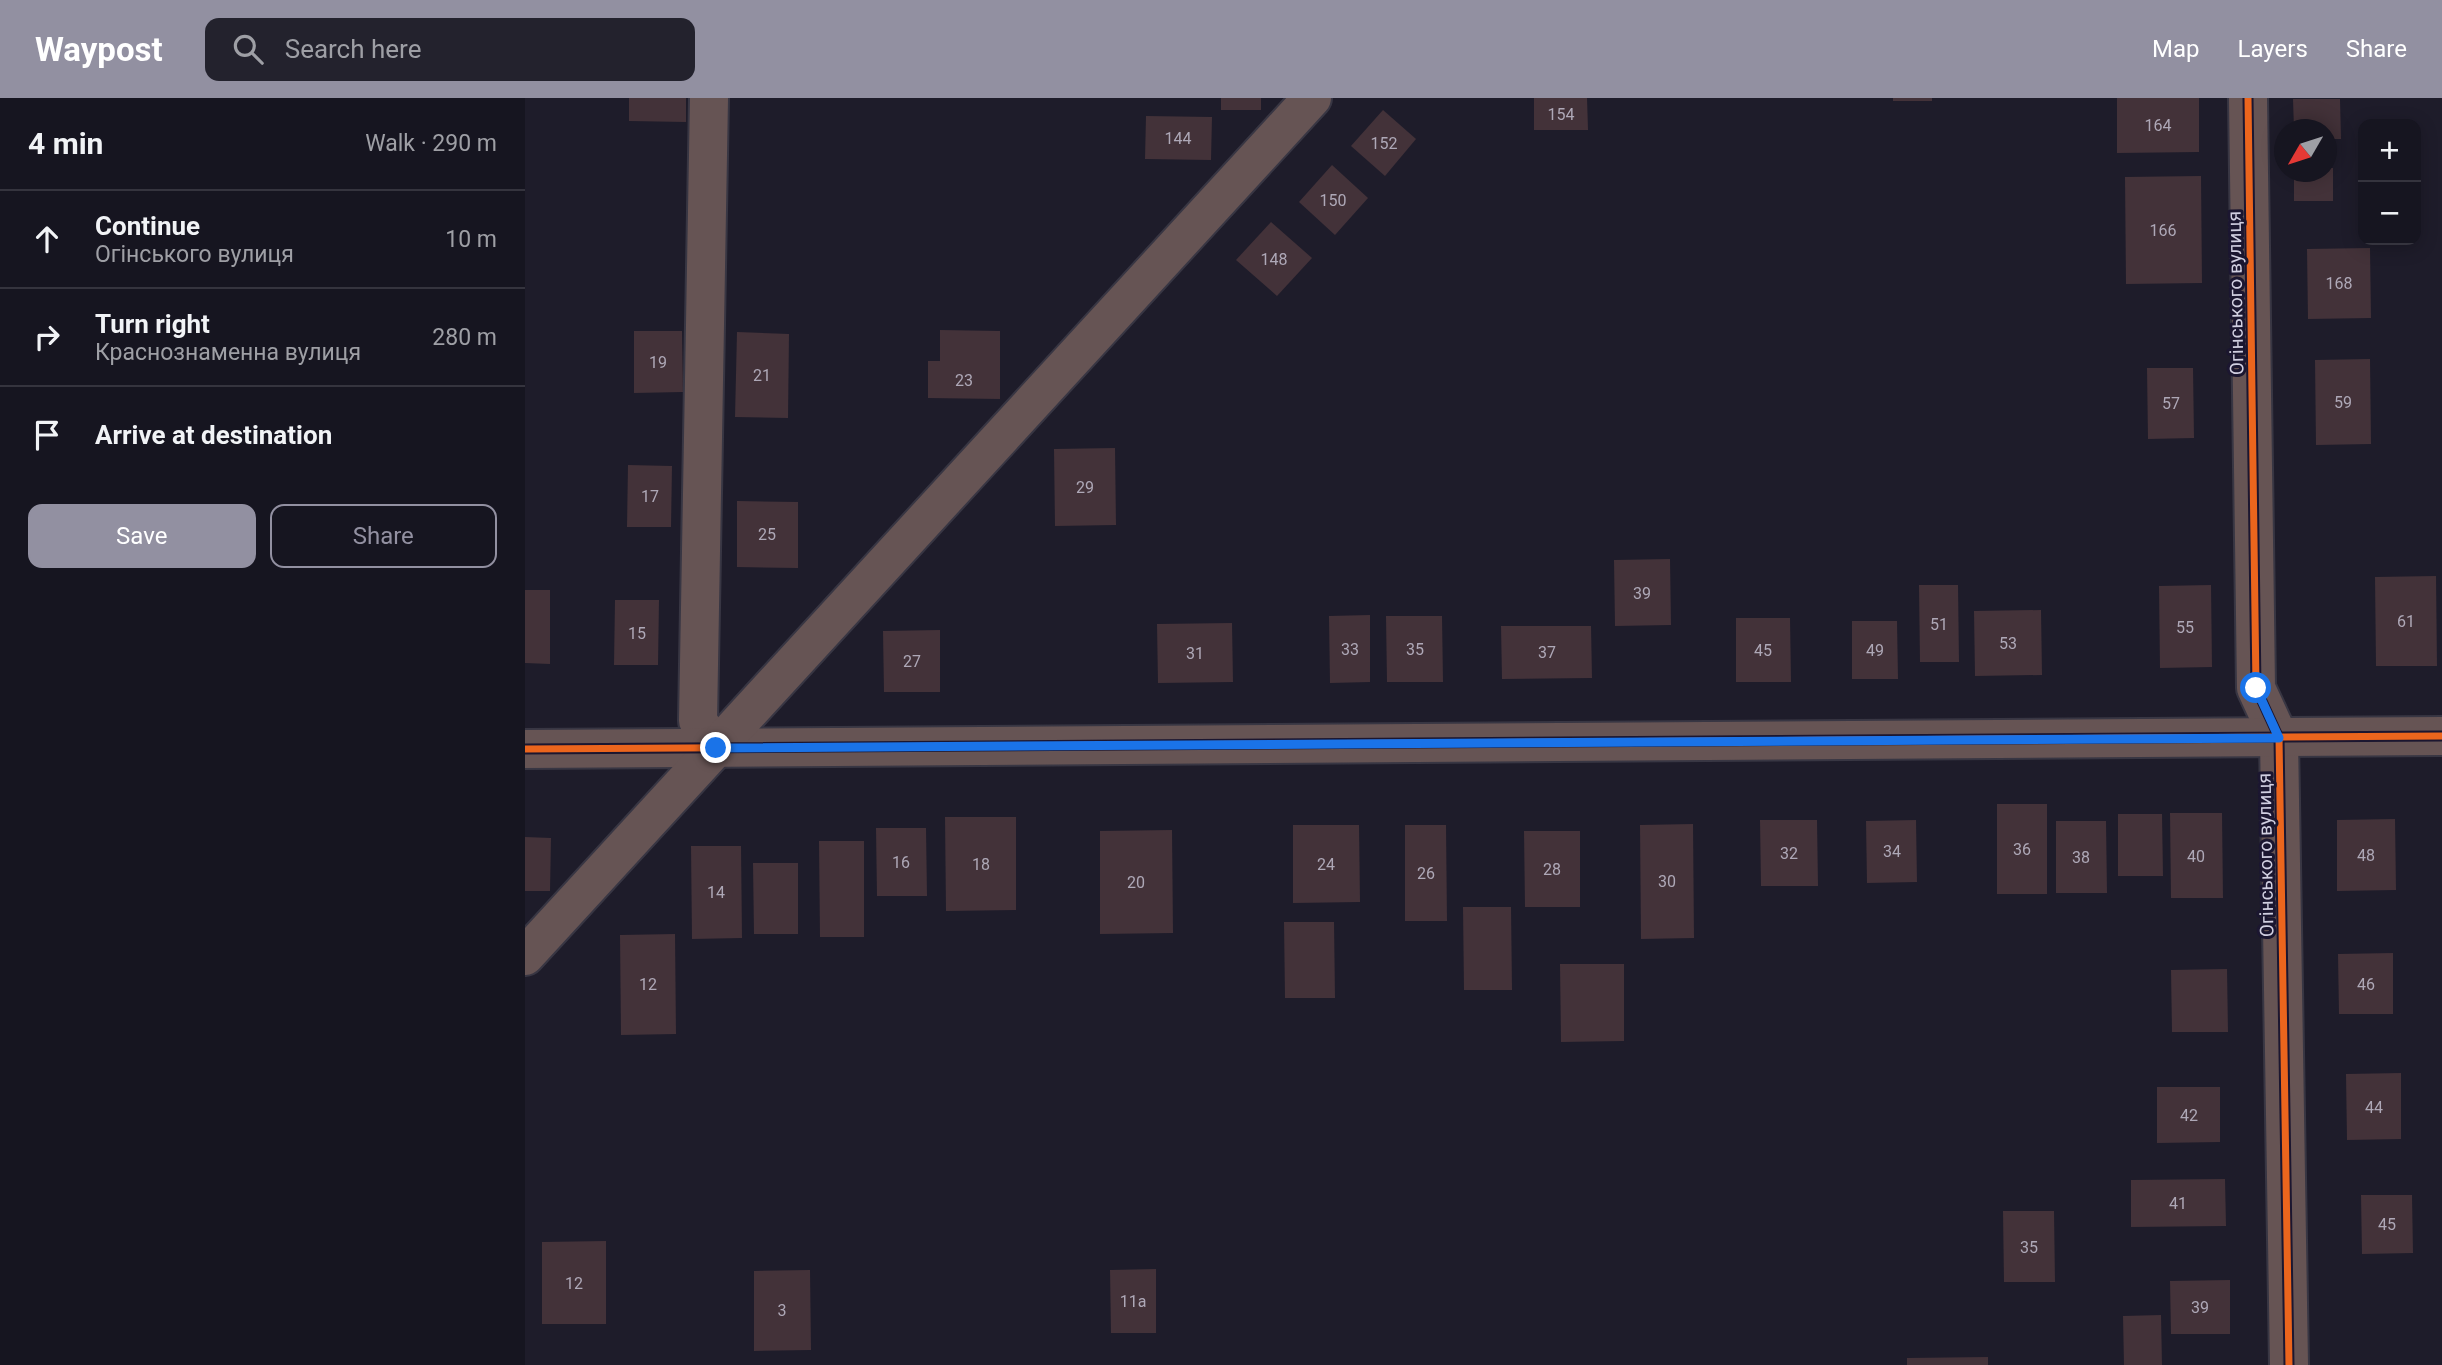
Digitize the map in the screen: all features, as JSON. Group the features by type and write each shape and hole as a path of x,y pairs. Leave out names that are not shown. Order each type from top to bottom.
{"street":[{"path":"709,98 698,721 716,748"},
{"path":"525,956 1312,98"},
{"name":"Огінського вулиця","path":"2248,98 2256,688 2279,738 2289,1365"},
{"path":"525,749 2442,736"}],"building":[{"path":"629,98 686,98 686,122 629,121"},
{"path":"1221,98 1261,98 1261,110 1221,110"},
{"path":"1534,98 1587,98 1588,130 1534,130"},
{"path":"1893,98 1932,98 1932,101 1893,101"},
{"path":"2117,98 2199,98 2199,152 2117,153"},
{"path":"2293,99 2340,99 2341,139 2337,139 2337,119 2294,119"},
{"path":"1383,110 1416,139 1385,176 1351,146"},
{"path":"1146,116 1212,117 1211,160 1145,159"},
{"path":"1332,165 1368,198 1335,235 1299,202"},
{"path":"2201,176 2202,283 2126,284 2125,177"},
{"path":"2294,182 2333,182 2333,201 2294,201"},
{"path":"1271,222 1312,258 1277,296 1236,260"},
{"path":"2370,248 2371,318 2308,319 2307,249"},
{"path":"940,330 1000,331 1000,399 928,398 928,361 940,361"},
{"path":"634,331 682,331 683,392 634,393"},
{"path":"737,332 789,334 788,418 735,417"},
{"path":"2370,359 2371,444 2316,445 2315,360"},
{"path":"2147,368 2193,368 2194,438 2148,439"},
{"path":"1115,448 1116,525 1055,526 1054,449"},
{"path":"628,465 672,466 671,527 627,527"},
{"path":"737,501 798,502 798,568 737,567"},
{"path":"1670,559 1671,625 1615,626 1614,560"},
{"path":"2436,576 2437,666 2376,666 2375,577"},
{"path":"1919,585 1958,585 1959,662 1920,662"},
{"path":"2211,585 2212,667 2160,668 2159,586"},
{"path":"525,590 550,590 550,664 525,663"},
{"path":"615,600 659,600 658,665 614,665"},
{"path":"2041,610 2042,675 1975,676 1974,611"},
{"path":"1370,615 1370,682 1330,683 1329,616"},
{"path":"1386,616 1442,616 1443,682 1387,682"},
{"path":"1736,618 1790,618 1791,682 1736,682"},
{"path":"1852,621 1897,621 1898,679 1852,679"},
{"path":"1232,623 1233,682 1158,683 1157,624"},
{"path":"1501,626 1591,626 1592,678 1502,679"},
{"path":"940,630 940,692 884,692 883,631"},
{"path":"1997,804 2047,804 2047,894 1997,894"},
{"path":"2170,813 2222,813 2223,898 2171,898"},
{"path":"2118,814 2162,814 2163,876 2118,876"},
{"path":"945,817 1016,817 1016,910 946,911"},
{"path":"2395,819 2396,890 2337,891 2337,820"},
{"path":"1760,820 1817,820 1818,886 1761,886"},
{"path":"1916,820 1917,882 1867,883 1866,821"},
{"path":"2056,821 2106,821 2107,893 2056,893"},
{"path":"1693,824 1694,938 1641,939 1640,825"},
{"path":"1293,825 1359,825 1360,902 1293,903"},
{"path":"1405,825 1446,825 1447,921 1405,921"},
{"path":"876,828 926,828 927,896 877,896"},
{"path":"1172,830 1173,933 1100,934 1100,831"},
{"path":"1524,831 1580,831 1580,907 1525,907"},
{"path":"525,837 551,838 550,891 525,891"},
{"path":"819,841 864,841 864,937 820,937"},
{"path":"691,846 741,846 742,938 692,939"},
{"path":"753,863 798,863 798,934 754,934"},
{"path":"1463,907 1511,907 1512,990 1464,990"},
{"path":"1284,922 1334,922 1335,998 1285,998"},
{"path":"675,934 676,1034 621,1035 620,935"},
{"path":"2393,953 2393,1014 2339,1014 2338,954"},
{"path":"1560,964 1624,964 1624,1041 1561,1042"},
{"path":"2227,969 2228,1032 2172,1032 2171,970"},
{"path":"2401,1073 2401,1139 2347,1140 2346,1074"},
{"path":"2157,1087 2220,1087 2220,1142 2157,1143"},
{"path":"2225,1179 2226,1226 2131,1227 2131,1180"},
{"path":"2361,1195 2412,1195 2413,1253 2362,1254"},
{"path":"2003,1211 2054,1211 2055,1282 2004,1282"},
{"path":"606,1241 606,1324 542,1324 542,1242"},
{"path":"1156,1269 1156,1333 1111,1333 1110,1270"},
{"path":"810,1270 811,1350 754,1351 754,1271"},
{"path":"2230,1280 2230,1334 2171,1334 2170,1281"},
{"path":"2161,1315 2162,1365 2124,1365 2123,1316"},
{"path":"1988,1357 1988,1365 1907,1365 1907,1358"}],"cycle path":[{"path":"2248,98 2256,688 2279,738 2289,1365"},
{"path":"525,749 2442,736"}],"route":[{"path":"716,748 2279,738 2256,688"}]}
